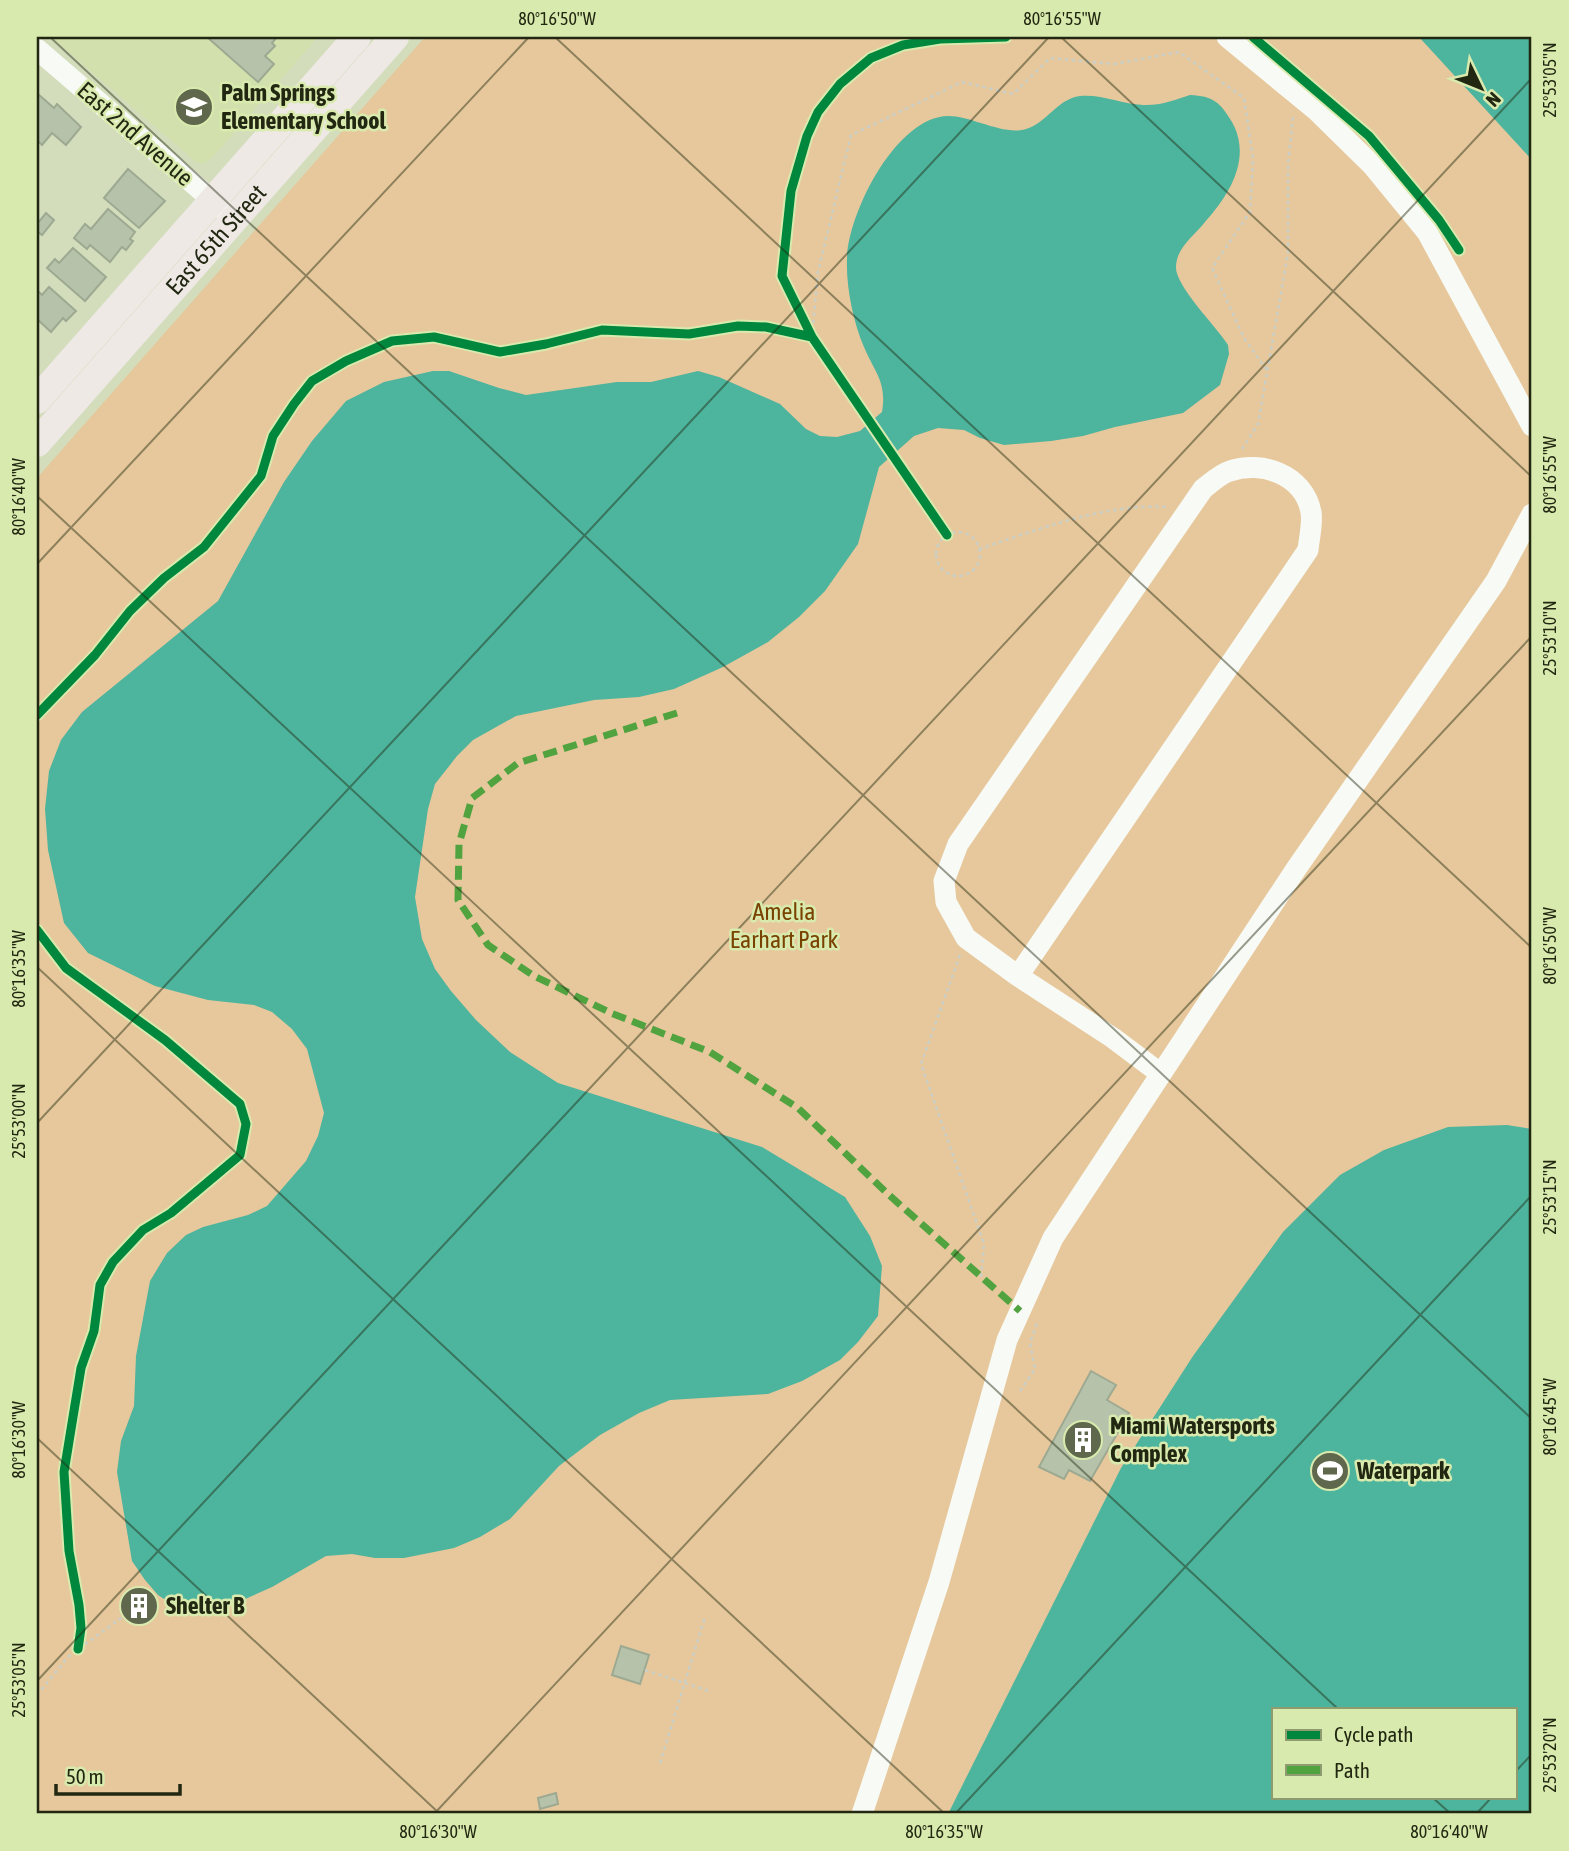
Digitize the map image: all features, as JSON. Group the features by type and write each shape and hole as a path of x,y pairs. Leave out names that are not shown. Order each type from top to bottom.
{"main road":[{"name":"East 65th Street","path":"37,400 357,37"},
{"name":"East 65th Street","path":"37,443 395,37"}],"street":[{"path":"1227,37 1317,111 1373,166 1427,232 1532,426"},
{"name":"East 2nd Avenue","path":"37,50 234,219"},
{"path":"1018,976 1308,550 1311,513 1303,492 1281,472 1256,466 1228,471 1203,489 958,844 943,881 946,902 966,938 1018,976 1113,1038 1161,1074"},
{"path":"862,1814 939,1582 1007,1340 1053,1238 1296,869 1496,581 1532,514"}],"path":[{"path":"812,337 818,272 851,135 962,82 1013,93 1050,58 1114,64 1179,52 1244,98 1254,158 1250,212 1212,268 1244,338 1266,369"},
{"path":"1228,471 1258,424 1288,253 1288,164 1295,93"},
{"path":"806,324 819,347"},
{"path":"800,334 812,337"},
{"path":"979,549 1082,517 1147,505 1190,508"},
{"path":"939,524 947,535"},
{"path":"954,533 970,536 979,549 978,564 966,575 950,575 943,570 936,556 941,541 954,533"},
{"path":"966,938 921,1064 984,1244 981,1277"},
{"path":"1020,1391 1035,1369 1030,1343 1038,1320"},
{"path":"37,1695 68,1657 125,1615"},
{"path":"657,1776 705,1617"},
{"path":"78,1649 79,1639"},
{"path":"645,1670 709,1691"}],"shaded area":[{"name":"Palm Springs Elementary School","path":"51,37 318,37 212,158 203,164 196,162"}],"green space":[{"name":"Amelia Earhart Park","path":"425,37 1532,37 1532,1814 37,1814 37,478"}],"water":[{"path":"1419,37 1532,37 1532,160"},
{"path":"1190,95 1210,99 1224,109 1238,135 1240,149 1239,162 1230,188 1183,247 1176,266 1177,274 1188,294 1228,345 1229,354 1220,385 1183,413 1083,436 1004,445 964,430 938,428 914,436 879,467 858,544 825,591 768,642 723,667 674,689 639,697 594,700 516,716 473,740 457,756 435,784 428,809 415,897 422,939 435,969 476,1020 510,1052 558,1083 762,1147 845,1197 870,1236 882,1266 878,1316 840,1360 802,1381 768,1394 670,1400 639,1413 600,1435 559,1466 510,1519 480,1537 454,1548 404,1558 375,1558 352,1554 326,1556 243,1600 207,1608 176,1607 158,1595 132,1561 117,1472 121,1441 134,1406 136,1356 150,1281 167,1253 186,1235 267,1206 306,1161 318,1136 324,1113 307,1049 292,1029 272,1012 254,1005 208,1000 155,986 88,953 64,923 48,850 45,809 49,771 61,740 82,712 218,601 284,482 312,441 346,401 384,382 433,371 449,371 526,395 617,382 651,382 698,371 719,377 780,404 806,429 820,436 837,437 860,431 882,412 883,393 854,315 848,281 849,240 856,217 878,171 910,132 929,121 948,116 1008,130 1026,129 1040,122 1065,102 1080,96 1149,105"},
{"name":"Waterpark","path":"1507,1125 1532,1129 1532,1814 948,1814 1121,1468 1193,1356 1283,1232 1340,1175 1384,1150 1448,1127"}],"building":[{"path":"207,37 277,37 272,43 275,46 265,56 274,64 258,82"},
{"path":"38,94 54,108 57,104 81,127 66,145 52,133 42,145 37,140"},
{"path":"128,169 165,201 139,228 104,198"},
{"path":"108,209 135,232 130,239 133,241 126,250 122,247 110,262 90,245 87,249 74,238 85,224 91,229"},
{"path":"46,213 54,220 42,235 37,231 37,224"},
{"path":"73,248 106,277 85,301 47,268 55,259 59,263"},
{"path":"49,287 76,311 66,321 63,318 51,332 37,319 37,290 42,295"},
{"name":"Miami Watersports Complex","path":"1091,1371 1116,1385 1107,1400 1129,1413 1090,1481 1069,1470 1064,1479 1039,1467"},
{"name":"Shelter B","path":"140,1596 148,1608 137,1616 129,1605"},
{"path":"621,1646 649,1655 640,1684 612,1675"},
{"path":"556,1793 558,1804 540,1809 538,1798"}],"marked path":[{"path":"677,713 518,763 472,798 459,844 458,900 488,945 534,976 611,1013 710,1052 798,1108 889,1195 1020,1311"}],"cycle path":[{"path":"947,535 812,337 782,276 791,191 807,136 818,112 840,84 871,58 903,45 940,39 1006,37"},
{"path":"1253,37 1369,136 1439,220 1459,250"},
{"path":"37,715 95,655 130,611 164,578 204,547 261,476 273,436 294,404 312,381 346,361 392,341 434,337 500,352 602,330 689,334 738,326 766,327 812,337"},
{"path":"37,930 66,968 165,1040 240,1104 246,1124 240,1155 171,1213 143,1230 113,1262 100,1285 94,1331 81,1368 64,1472 69,1551 81,1628 78,1649"}],"place":[{"name":"Palm Springs Elementary School","path":"194,107"},
{"name":"Miami Watersports Complex","path":"1083,1440"},
{"name":"Waterpark","path":"1330,1471"},
{"name":"Shelter B","path":"139,1606"}]}
